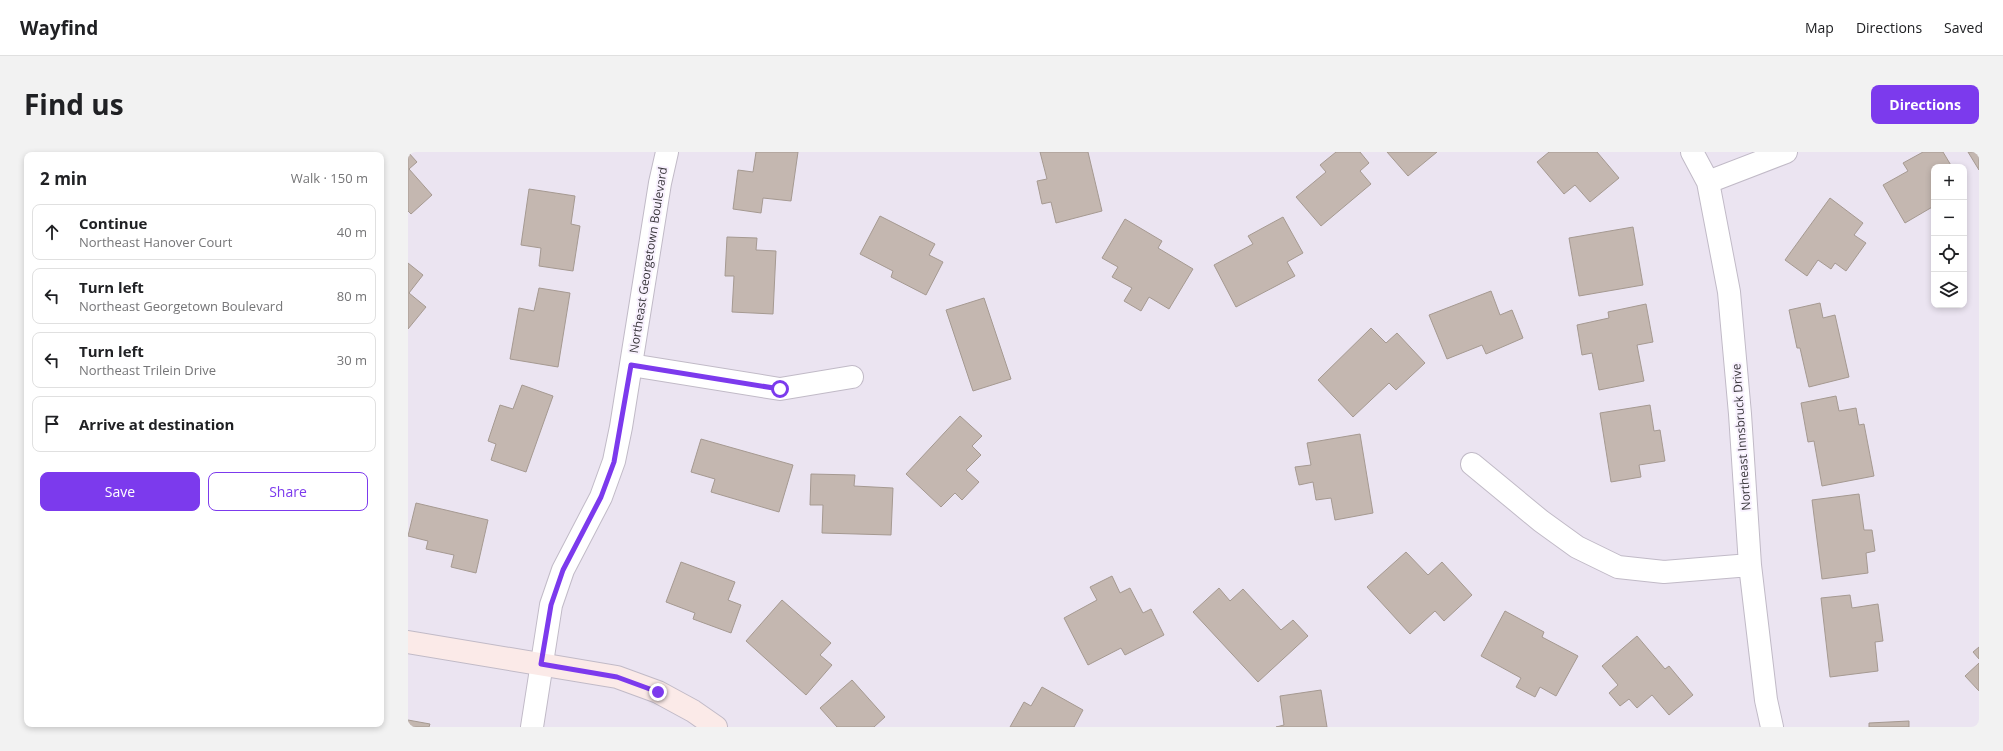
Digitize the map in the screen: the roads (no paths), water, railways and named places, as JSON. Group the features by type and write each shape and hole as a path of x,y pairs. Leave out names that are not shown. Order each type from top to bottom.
{"street":[{"name":"Northeast Georgetown Boulevard","path":"532,727 551,605 563,570 601,497 614,462 666,152"},
{"name":"Northeast Innsbruck Drive","path":"1692,152 1708,182 1729,292 1740,414 1750,565 1766,700 1772,727"},
{"path":"1708,182 1786,152"},
{"path":"631,365 780,389 852,377"},
{"path":"1472,464 1540,521 1577,547 1618,567 1664,572 1750,565"},
{"path":"408,642 617,677 658,692 693,710 716,727"}]}
